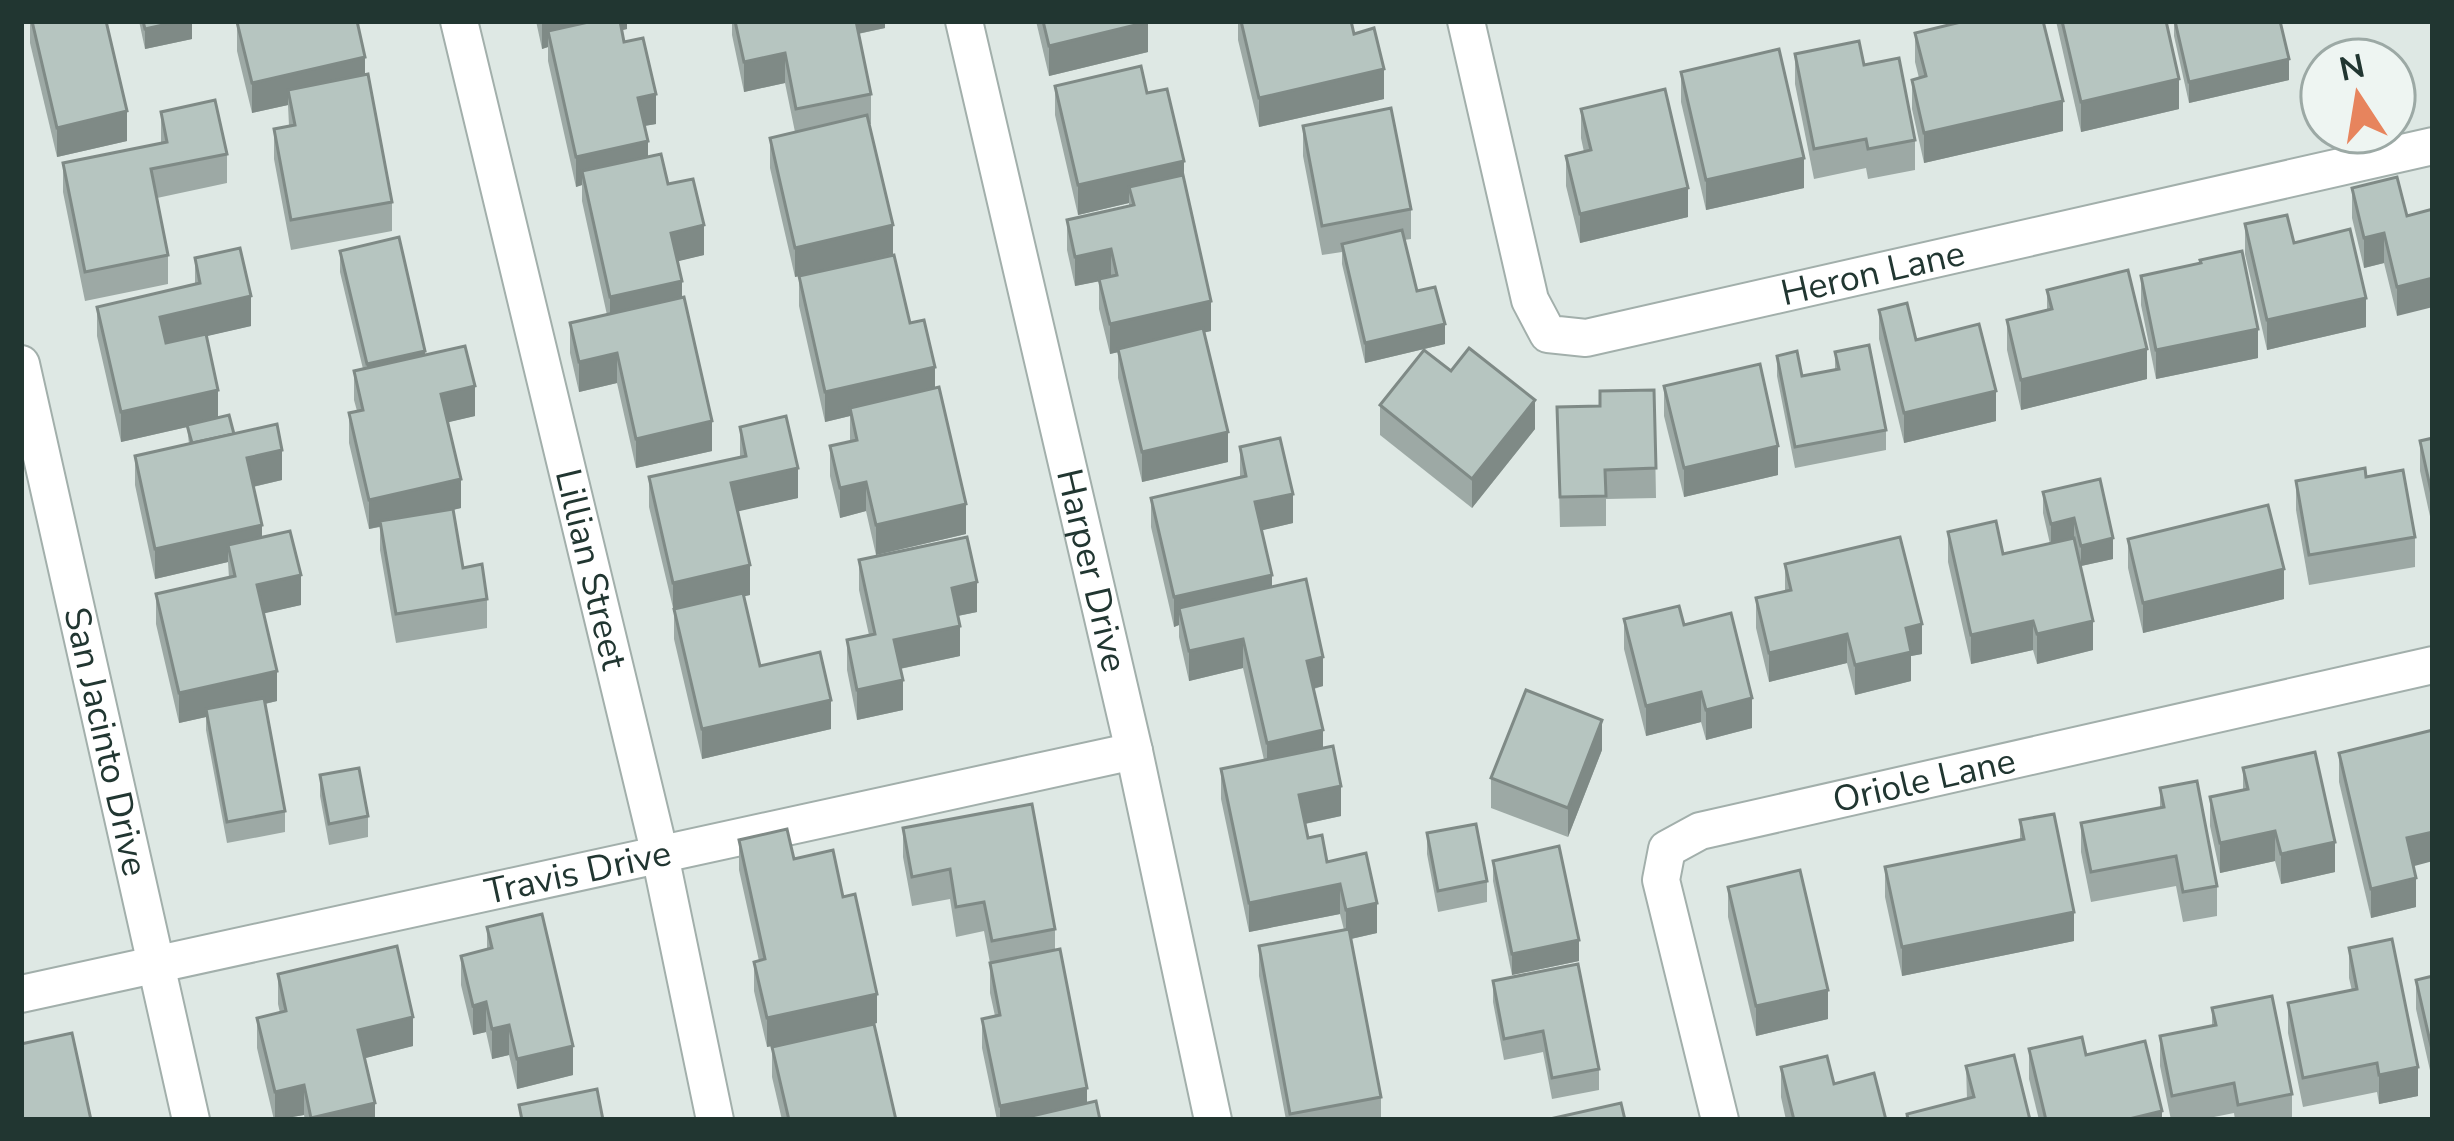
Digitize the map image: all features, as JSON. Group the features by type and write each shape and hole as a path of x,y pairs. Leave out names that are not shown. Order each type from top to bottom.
{"street":[{"name":"Lillian Street","path":"459,21 660,854 716,1120"},
{"name":"Harper Drive","path":"964,21 1134,751 1213,1120"},
{"name":"Heron Lane","path":"1466,21 1530,300 1548,334 1586,338 2433,146"},
{"name":"San Jacinto Drive","path":"21,364 191,1120"},
{"name":"Oriole Lane","path":"1717,1107 1661,880 1667,849 1700,831 2433,665"},
{"name":"Travis Drive","path":"21,994 1134,751"}],"building":[{"path":"32,21 106,21 127,111 57,128"},
{"path":"143,21 181,21 145,29"},
{"path":"240,21 357,21 365,57 252,83"},
{"path":"593,21 620,21 624,42 643,38 656,94 638,98 648,141 576,157 548,31"},
{"path":"735,21 856,21 871,94 796,109 785,53 744,62"},
{"path":"1043,21 1148,21 1148,22 1049,46"},
{"path":"1241,21 1351,21 1354,34 1374,28 1384,69 1259,98"},
{"path":"1965,21 2043,21 2063,101 1924,133 1912,80 1926,76 1915,33"},
{"path":"2062,21 2166,21 2179,79 2081,102"},
{"path":"2175,21 2280,21 2289,59 2189,82"},
{"path":"1859,41 1864,65 1899,58 1915,140 1868,149 1866,139 1814,149 1795,54"},
{"path":"1779,49 1804,158 1706,180 1681,72"},
{"path":"1141,66 1147,93 1167,89 1184,161 1078,185 1055,86"},
{"path":"368,74 392,202 291,220 274,129 295,125 288,90"},
{"path":"1665,89 1688,188 1580,214 1566,156 1591,150 1581,109"},
{"path":"215,100 227,154 151,169 168,255 85,272 63,163 167,142 161,112"},
{"path":"1391,108 1411,209 1322,226 1303,126"},
{"path":"867,115 893,225 795,248 770,138"},
{"path":"661,154 668,184 693,179 704,225 671,233 682,281 610,297 582,171"},
{"path":"1183,175 1211,301 1110,324 1099,279 1117,275 1111,249 1075,257 1067,220 1134,205 1129,187"},
{"path":"2397,177 2407,216 2433,209 2433,278 2397,287 2384,233 2364,238 2352,188"},
{"path":"2287,215 2294,243 2350,229 2366,298 2267,320 2245,224"},
{"path":"1402,230 1417,291 1435,287 1445,324 1365,343 1342,244"},
{"path":"399,237 425,351 367,364 340,251"},
{"path":"240,248 251,296 160,317 166,343 206,334 218,390 121,412 97,307 200,283 195,258"},
{"path":"2242,251 2258,329 2156,350 2141,276"},
{"path":"894,255 910,323 924,320 935,367 825,392 799,276"},
{"path":"2128,270 2147,349 2021,380 2007,320 2052,309 2047,290"},
{"path":"684,297 712,421 636,439 617,353 579,362 570,323"},
{"path":"1907,303 1916,340 1979,324 1996,391 1904,413 1879,310"},
{"path":"1203,328 1228,432 1142,452 1118,349"},
{"path":"1869,345 1886,430 1795,447 1777,356 1797,351 1802,376 1839,369 1835,352"},
{"path":"465,346 475,386 441,394 461,479 369,500 349,413 363,410 354,371"},
{"path":"1469,348 1535,400 1472,479 1380,405 1424,350 1451,371"},
{"path":"1760,364 1778,446 1684,468 1664,386"},
{"path":"939,387 966,504 876,525 866,482 840,488 830,446 857,440 850,408"},
{"path":"1654,390 1656,468 1605,470 1606,496 1560,497 1557,407 1600,406 1600,391"},
{"path":"229,415 234,434 192,443 187,425"},
{"path":"786,416 798,468 731,483 750,565 673,583 649,477 746,456 740,427"},
{"path":"277,424 282,450 247,458 262,525 155,549 135,456"},
{"path":"1280,438 1293,494 1255,502 1272,575 1174,597 1151,498 1246,476 1240,447"},
{"path":"2433,438 2433,500 2420,441"},
{"path":"2365,468 2366,477 2403,470 2415,537 2309,555 2296,481"},
{"path":"2100,479 2113,538 2081,546 2074,518 2051,524 2043,492"},
{"path":"2268,505 2284,569 2143,603 2128,539"},
{"path":"453,509 463,568 482,564 487,599 396,614 380,521"},
{"path":"1996,521 2003,554 2074,538 2093,621 2037,634 2033,621 1971,635 1948,532"},
{"path":"290,531 301,575 257,585 277,671 179,693 156,594 235,576 228,545"},
{"path":"967,537 977,582 952,588 960,626 894,640 903,680 857,690 847,640 875,634 859,560"},
{"path":"1900,537 1922,624 1906,628 1911,652 1855,665 1847,634 1769,653 1756,598 1791,590 1785,564"},
{"path":"1306,579 1323,657 1307,661 1323,730 1267,743 1243,639 1189,651 1179,608"},
{"path":"743,593 760,666 820,652 831,700 702,729 674,609"},
{"path":"1679,606 1684,625 1731,613 1752,698 1706,710 1701,692 1646,706 1624,619"},
{"path":"1526,690 1602,720 1568,808 1491,778"},
{"path":"264,698 285,811 227,822 206,709"},
{"path":"2433,730 2433,832 2407,838 2416,878 2371,889 2339,753"},
{"path":"1333,746 1341,786 1299,795 1308,838 1322,835 1327,862 1366,853 1377,903 1346,910 1340,884 1249,903 1221,769"},
{"path":"2315,752 2335,842 2281,854 2275,831 2220,843 2210,797 2248,789 2243,768"},
{"path":"359,768 368,816 329,824 320,775"},
{"path":"2197,781 2217,886 2183,892 2176,856 2091,872 2081,823 2164,807 2160,788"},
{"path":"1032,804 1055,929 992,941 984,902 956,907 950,869 912,877 903,828"},
{"path":"2054,814 2074,912 1902,947 1885,867 2024,839 2020,820"},
{"path":"1476,824 1487,881 1438,891 1427,833"},
{"path":"787,829 794,859 833,850 843,897 855,894 877,994 767,1018 754,962 765,959 739,840"},
{"path":"1559,846 1579,940 1512,954 1493,861"},
{"path":"1800,870 1828,990 1756,1006 1728,887"},
{"path":"542,914 573,1046 517,1059 509,1025 492,1029 486,1002 473,1006 461,956 492,948 487,927"},
{"path":"1349,929 1381,1097 1290,1114 1259,946"},
{"path":"2392,939 2418,1067 2379,1075 2377,1063 2303,1078 2288,1003 2357,989 2349,948"},
{"path":"397,946 413,1017 358,1030 375,1103 311,1118 304,1085 275,1092 257,1018 286,1011 278,974"},
{"path":"1060,949 1087,1088 1000,1106 982,1019 1000,1015 990,963"},
{"path":"1578,964 1599,1069 1552,1078 1543,1031 1504,1039 1493,981"},
{"path":"2433,976 2433,1049 2432,1050 2416,980"},
{"path":"2272,996 2292,1094 2238,1105 2234,1083 2172,1096 2160,1036 2216,1025 2212,1008"},
{"path":"874,1024 896,1120 789,1120 772,1047"},
{"path":"72,1033 91,1120 21,1120 21,1044"},
{"path":"2082,1037 2086,1055 2145,1041 2162,1111 2125,1120 2046,1120 2029,1049"},
{"path":"2014,1055 2030,1120 1908,1120 1907,1114 1974,1097 1966,1066"},
{"path":"1827,1056 1834,1084 1874,1073 1886,1120 1794,1120 1781,1067"},
{"path":"597,1089 603,1120 522,1120 519,1105"},
{"path":"1096,1101 1100,1120 1015,1120"},
{"path":"1621,1103 1625,1120 1554,1118"}]}
